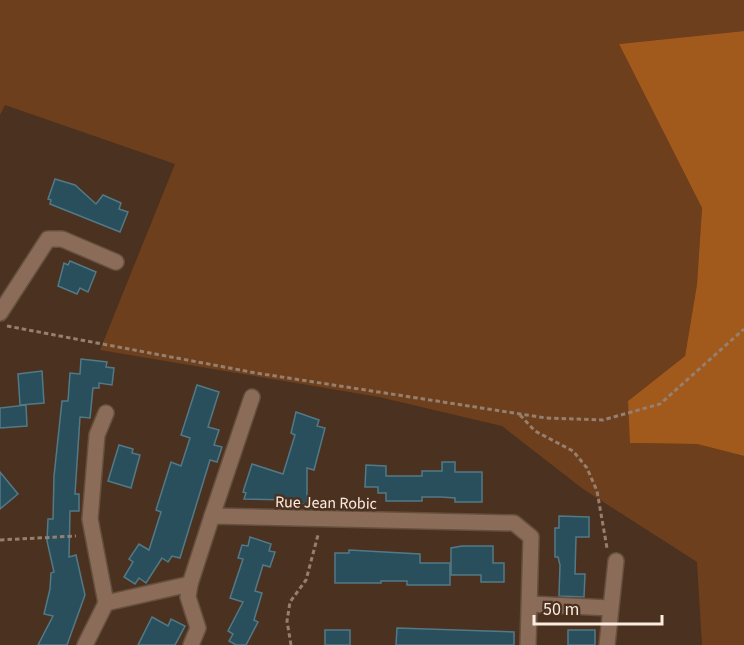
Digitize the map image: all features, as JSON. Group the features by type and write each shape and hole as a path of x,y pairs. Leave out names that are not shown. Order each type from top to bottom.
{"street":[{"path":"0,313 48,239 62,239 116,262"},
{"path":"191,645 198,628 188,597 190,584 252,397"},
{"path":"85,645 106,603 90,519 97,435 106,413"},
{"name":"Rue Jean Robic","path":"212,516 514,523 531,537 528,645"},
{"path":"607,645 616,561"},
{"path":"106,603 190,584"},
{"path":"530,604 610,608"}],"path":[{"path":"0,324 256,373 546,418 603,420 660,404 744,329"},
{"path":"519,414 535,431 573,451 587,468 597,491 608,554 616,561"},
{"path":"291,645 287,621 290,602 306,580 318,534 310,520"},
{"path":"0,540 93,535"}],"shaded area":[{"path":"0,0 744,0 744,31 619,44 702,208 697,284 685,356 628,401 631,443 697,444 744,456 744,645 702,645 697,562 583,489 502,426 379,397 100,350 175,164 5,105 0,115"},
{"path":"744,31 744,456 697,444 630,443 628,401 685,356 697,284 702,208 619,44"}],"building":[{"path":"55,179 75,185 96,204 103,195 121,203 119,209 128,212 120,232 50,204 51,200 48,199"},
{"path":"70,261 96,272 88,292 80,288 77,294 58,286 64,263 68,265"},
{"path":"81,359 107,362 106,367 114,368 112,385 99,383 99,388 93,388 90,418 80,417 75,494 79,494 79,511 70,511 69,557 76,555 85,595 67,645 38,645 53,616 44,614 51,573 54,572 47,541 48,519 53,519 54,476 62,401 68,401 70,373 80,374"},
{"path":"42,371 44,403 20,405 18,374"},
{"path":"197,385 219,392 208,427 219,430 214,445 222,447 217,462 210,460 180,558 172,556 168,562 162,558 146,583 139,578 135,584 124,577 133,562 129,559 139,544 149,550 161,512 156,510 171,462 181,466 190,438 181,435"},
{"path":"26,405 27,426 0,428 0,408"},
{"path":"296,412 319,420 317,426 325,428 314,470 307,468 307,504 289,504 289,500 244,499 246,493 243,492 252,464 283,474 295,435 291,433"},
{"path":"119,445 133,449 132,453 140,455 131,488 108,481"},
{"path":"442,462 455,462 455,472 482,472 482,502 455,502 455,498 441,497 422,497 422,501 386,501 386,493 378,493 378,487 365,487 366,465 386,466 386,476 422,476 422,471 442,471"},
{"path":"0,472 18,494 0,509"},
{"path":"559,516 589,517 589,537 576,537 575,574 585,574 584,597 559,596 560,565 558,557 555,557 555,528 559,528"},
{"path":"250,537 271,544 269,551 275,552 270,567 263,565 255,591 262,593 254,620 258,622 246,645 236,645 229,641 233,634 228,631 243,602 230,598 243,559 238,558 242,545 248,546"},
{"path":"493,546 493,563 504,563 504,582 481,582 481,575 451,575 451,548"},
{"path":"349,550 420,554 420,563 450,563 450,585 407,585 407,581 335,583 335,553 349,553"},
{"path":"152,617 168,626 171,619 185,626 175,645 138,645"},
{"path":"397,628 514,632 514,645 396,645"},
{"path":"325,630 350,630 350,645 325,645"},
{"path":"568,630 595,630 595,645 568,645"}]}
